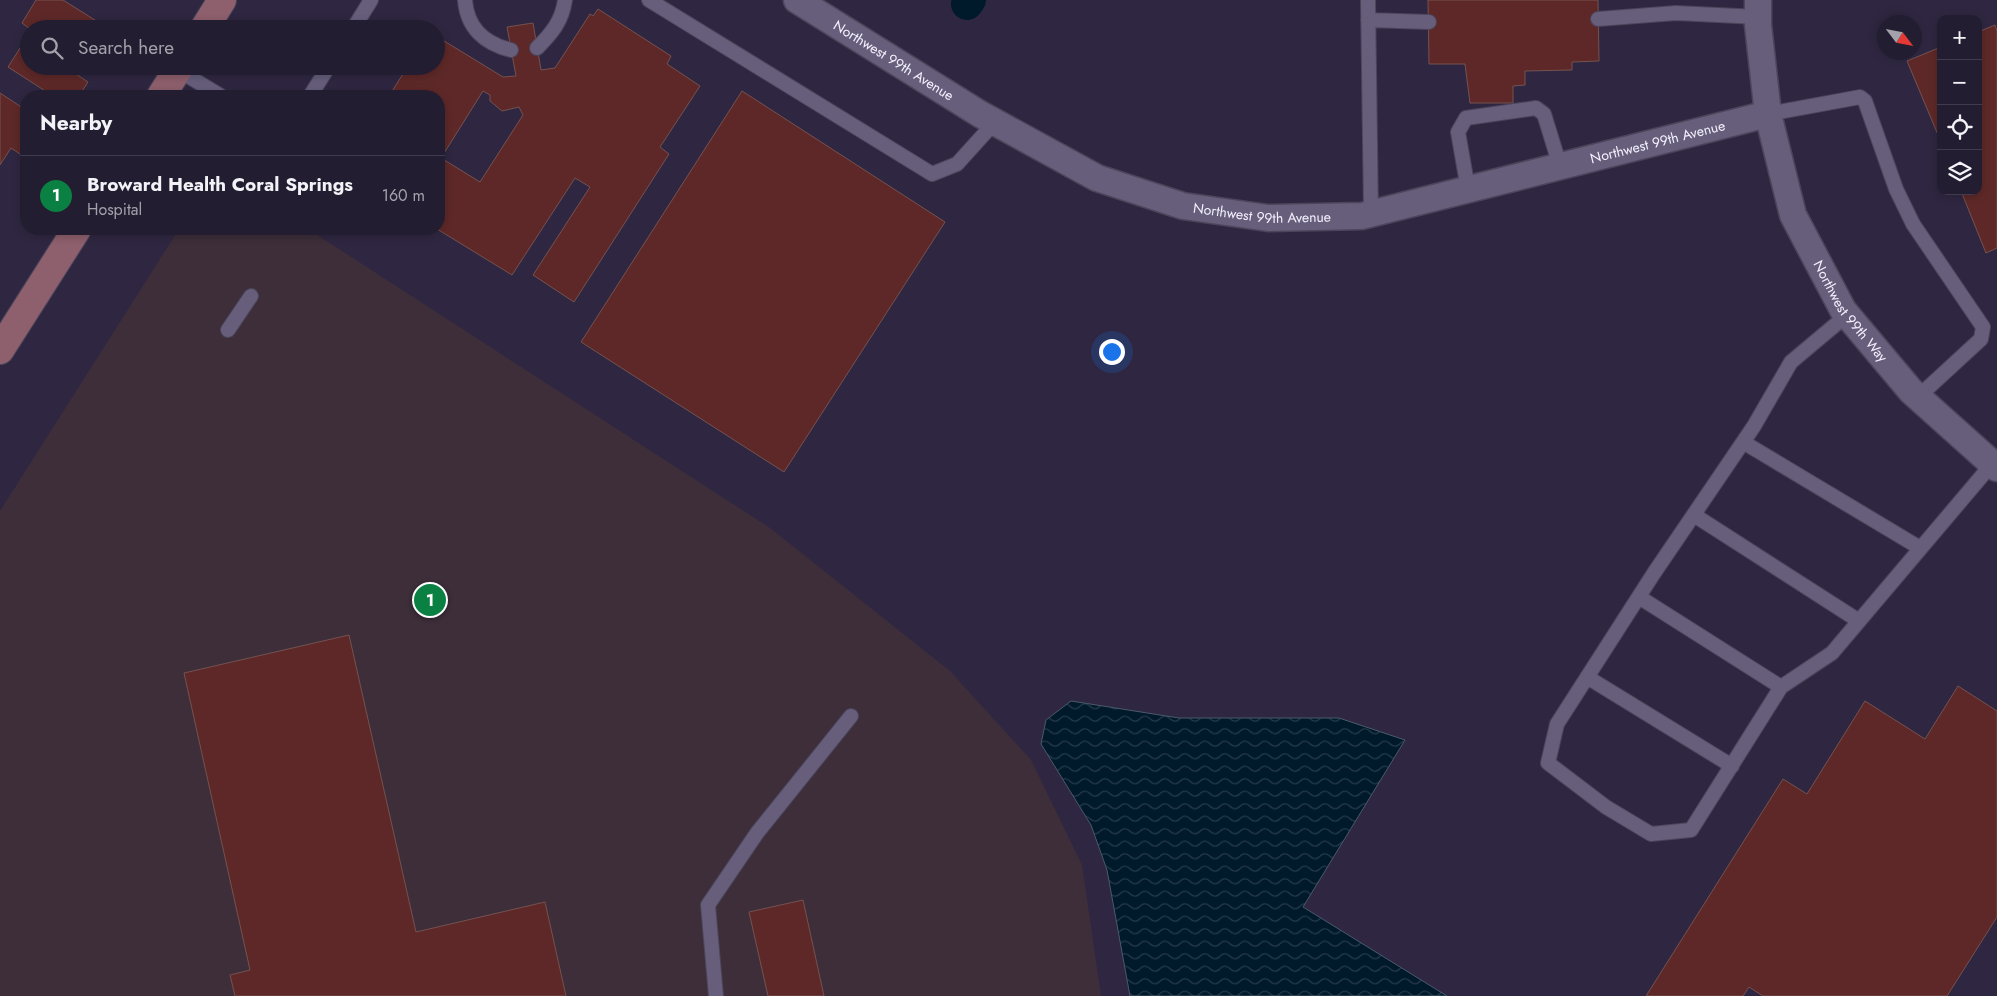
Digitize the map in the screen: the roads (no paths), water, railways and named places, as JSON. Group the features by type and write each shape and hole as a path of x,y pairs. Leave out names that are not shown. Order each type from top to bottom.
{"street":[{"path":"210,20 222,0"},
{"name":"Northwest 99th Avenue","path":"797,0 995,122 1097,178 1183,206 1268,218 1362,216 1768,114"},
{"name":"Northwest 99th Way","path":"1758,8 1768,114 1793,215 1847,315 1918,397 1994,466"},
{"path":"165,90 174,75"},
{"path":"0,350 73,235"}],"lane":[{"path":"358,20 371,0"},
{"path":"466,0 466,10 472,26 483,38 497,47 511,50"},
{"path":"537,48 556,28 563,13 565,0"},
{"path":"649,0 932,174 957,164 995,122"},
{"path":"1368,0 1371,213"},
{"path":"1598,19 1676,12 1758,8"},
{"path":"1368,20 1429,22"},
{"path":"190,75 212,90"},
{"path":"314,90 323,75"},
{"path":"1768,114 1860,97 1865,100 1896,189 1913,224 1983,327 1981,339 1918,397"},
{"path":"1468,189 1458,132 1466,118 1536,108 1544,114 1560,166"},
{"path":"228,330 251,296"},
{"path":"1847,315 1791,362 1743,442 1557,724 1548,763 1613,812 1651,834 1691,830 1781,687 1832,653 1920,548 1994,466"},
{"path":"1743,442 1920,548"},
{"path":"1694,515 1860,621"},
{"path":"1639,597 1781,687"},
{"path":"1587,677 1732,766"},
{"path":"716,996 708,905 758,833 851,716"}],"water":[{"path":"1071,701 1179,718 1339,718 1405,740 1303,907 1447,996 1130,996 1107,870 1091,825 1041,744 1046,720"}],"waterway":[{"path":"967,4 970,0"}],"place":[{"name":"Broward Health Coral Springs","path":"430,600"}]}
